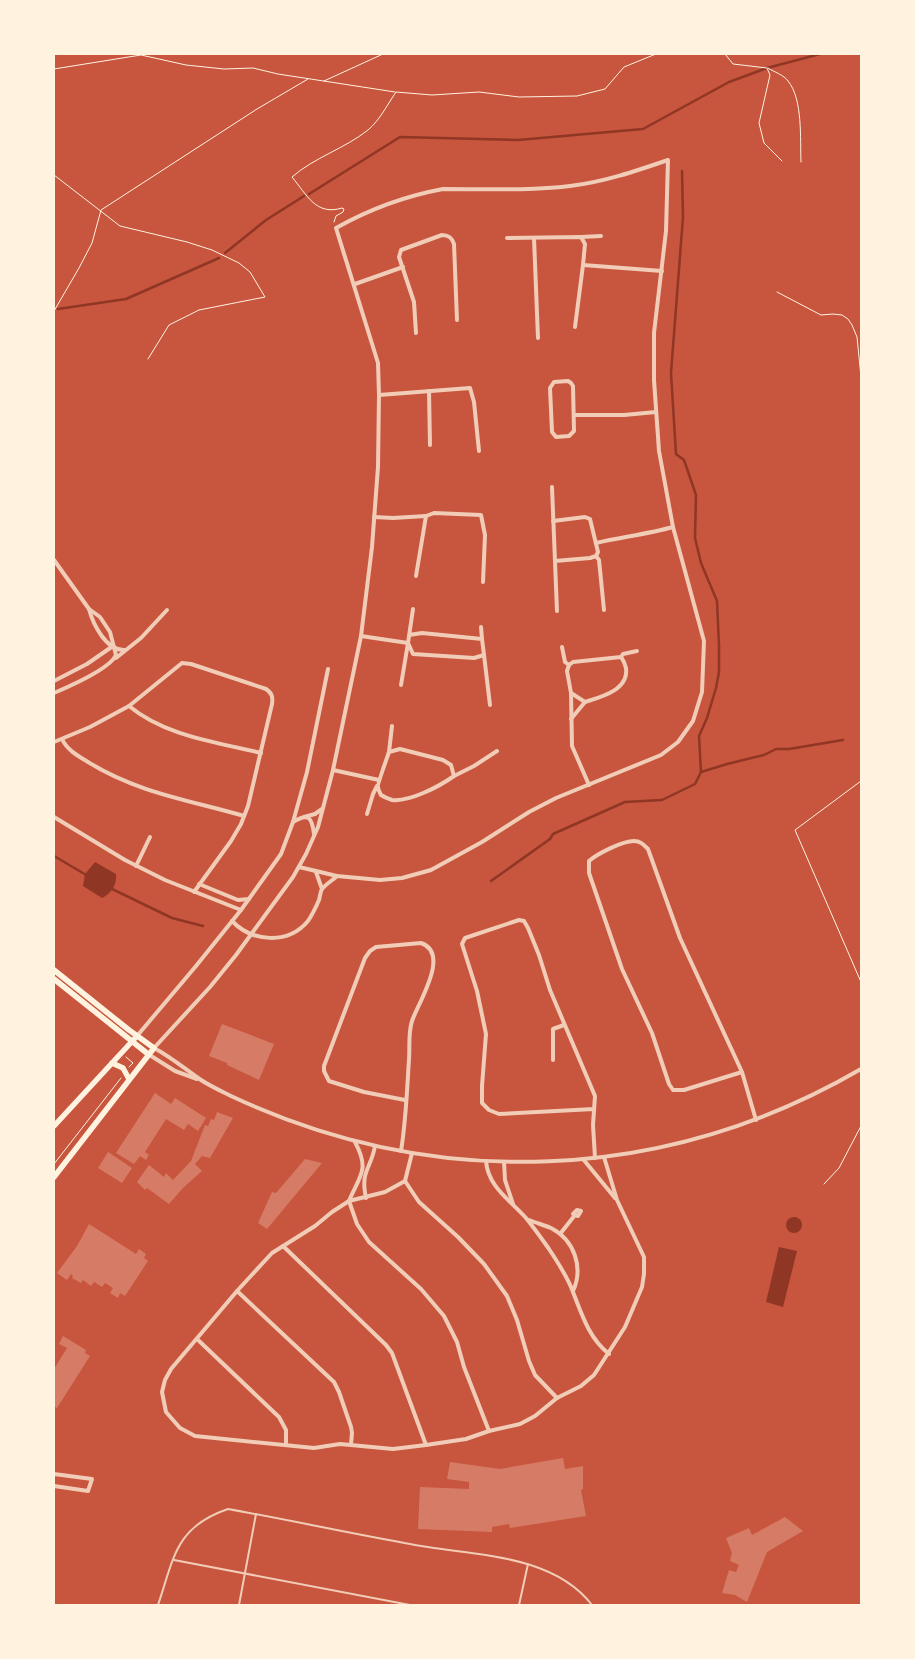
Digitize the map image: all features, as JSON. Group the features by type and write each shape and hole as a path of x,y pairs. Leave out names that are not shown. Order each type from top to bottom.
{"main road":[{"path":"54,972 154,1048 54,1177"},
{"path":"54,979 148,1054"},
{"path":"54,1126 115,1064 136,1036"},
{"path":"115,1064 126,1071 129,1079"}],"street":[{"path":"202,1081 154,1048 210,988 251,935 299,867 314,836 333,770 361,636 378,467 378,363 336,228 361,214 388,203 443,189 572,186 619,175 668,160 666,231 654,333 656,412 659,451 673,527 704,641 702,692 697,712 684,735 672,748 643,763 529,812 482,842 431,870 413,876 391,879 352,878 299,867"},
{"path":"416,333 414,302 398,257 402,250 442,235 452,238 454,244 457,320"},
{"path":"507,238 601,236"},
{"path":"575,327 585,244 582,237"},
{"path":"534,238 538,338"},
{"path":"583,265 662,271"},
{"path":"354,284 402,267"},
{"path":"568,381 572,384 574,415 574,431 572,434 556,437 553,435 550,388 554,382 568,381"},
{"path":"379,395 470,388 474,402 479,451"},
{"path":"429,391 430,445"},
{"path":"574,415 624,415 656,412"},
{"path":"552,487 557,611"},
{"path":"374,517 426,516 434,513 481,516 485,535 482,582"},
{"path":"416,576 426,516"},
{"path":"553,521 585,517 590,519 598,552 596,556 599,560 604,610"},
{"path":"596,543 631,535 650,534 673,527"},
{"path":"555,561 596,556"},
{"path":"54,560 89,609 103,621 112,635 116,654 114,660"},
{"path":"89,609 93,622 105,640 120,650 128,648"},
{"path":"402,685 413,609"},
{"path":"54,693 82,680 114,660 167,610"},
{"path":"481,627 490,705"},
{"path":"409,634 422,633 482,639"},
{"path":"361,636 408,643"},
{"path":"408,643 413,654 474,658 484,655"},
{"path":"54,681 87,664 113,646"},
{"path":"562,647 565,662 569,665"},
{"path":"589,785 572,746 571,693 567,671 569,665 573,662 621,657 623,654 637,651"},
{"path":"571,719 585,702 611,692 622,684 625,680 626,671 624,660 621,657"},
{"path":"54,742 102,721 129,706 153,688 178,665 185,663 266,689 272,694 273,700 244,816 235,835 194,892"},
{"path":"136,1036 241,910 281,854 293,822 307,772 328,669"},
{"path":"571,693 585,702"},
{"path":"129,706 153,722 172,730 260,753"},
{"path":"367,814 373,794 384,771 389,752 392,726"},
{"path":"62,740 74,753 124,781 156,793 244,816"},
{"path":"389,752 400,749 443,760 451,765 454,776"},
{"path":"378,786 381,795 392,800 416,797 474,766 497,751"},
{"path":"333,770 379,780"},
{"path":"293,822 304,816 315,814 322,808"},
{"path":"304,816 311,821 314,836"},
{"path":"54,817 136,866 194,892 241,910"},
{"path":"136,866 150,837"},
{"path":"742,1072 684,1090 673,1090 669,1084 652,1033 622,969 589,873 589,862 596,854 632,841 641,842 648,848 680,938 742,1072 756,1120"},
{"path":"316,872 322,889"},
{"path":"232,921 239,929 259,938 279,937 296,931 308,920 313,912 322,889 337,876"},
{"path":"199,884 238,900 249,899"},
{"path":"594,1109 499,1114 489,1110 482,1103 486,1034 477,991 462,944 465,938 510,922 519,920 524,922 539,955 564,1025 595,1096 594,1109 592,1125 595,1158"},
{"path":"401,1152 406,1117 405,1100 410,1030 416,1011 429,984 433,965 431,950 426,944 421,943 376,947 370,951 365,958 324,1066 324,1071 329,1081 364,1092 405,1100"},
{"path":"552,1060 553,1029 564,1025"},
{"path":"148,1054 175,1071 202,1081 231,1096 274,1114 355,1142 401,1152 504,1162 595,1158 687,1142 756,1120 811,1096 861,1069"},
{"path":"355,1142 362,1154 362,1171 349,1201 357,1224 369,1242 421,1289 444,1316 457,1342 464,1367 489,1431"},
{"path":"366,1198 365,1171 373,1156 375,1146"},
{"path":"412,1153 405,1181 385,1192 349,1201 265,1260 237,1291 171,1369 163,1386 164,1406 173,1422 184,1431 196,1436 314,1448 351,1444 367,1448 392,1449 426,1446 466,1439 528,1421 557,1398 581,1386 594,1375 626,1327 642,1287 645,1265 642,1249 617,1200 604,1157"},
{"path":"583,1159 617,1200"},
{"path":"486,1160 487,1172 494,1186 527,1220 551,1252 573,1291 584,1321 592,1336 598,1345 609,1354"},
{"path":"504,1162 505,1180 512,1204"},
{"path":"405,1181 419,1202 458,1237 484,1264 507,1296 517,1320 529,1361 536,1375 557,1398"},
{"path":"560,1234 575,1215"},
{"path":"527,1220 550,1228 560,1234 572,1248 577,1263 576,1284 573,1291"},
{"path":"283,1246 386,1345 392,1353 426,1446"},
{"path":"237,1291 334,1382 351,1427 351,1444"},
{"path":"197,1339 279,1417 286,1430 286,1444"},
{"path":"54,1474 92,1478 88,1491 54,1486 61,1475"}],"lane":[{"path":"158,1605 184,1537 196,1524 228,1509 409,1544 514,1560 557,1576 573,1585 592,1605"},
{"path":"239,1605 256,1514"},
{"path":"174,1560 410,1605"},
{"path":"519,1605 528,1564"},
{"path":"585,1604 588,1601"}],"path":[{"path":"324,81 383,54"},
{"path":"54,69 141,55 224,70 242,67 253,68 308,79 396,92 432,95 479,92 519,97 577,96 605,89 624,67 656,54"},
{"path":"725,54 734,64 767,68 788,80 799,109 801,162"},
{"path":"767,68 770,75 759,123 764,143 782,162"},
{"path":"54,311 92,243 100,210 257,109 308,79"},
{"path":"336,228 334,221 336,216 343,212 344,209 327,211 319,208 292,177 305,166 333,152 369,129 382,114 396,92"},
{"path":"54,175 120,226 188,242 212,250 239,263 250,272 265,297 199,310 169,325 148,359"},
{"path":"777,292 821,315 842,315 848,319 857,337 861,377"},
{"path":"861,781 794,830 861,982"},
{"path":"54,1164 133,1063 126,1057 115,1064"},
{"path":"824,1184 839,1168 861,1126"}],"shaded area":[{"path":"95,862 116,874 113,888 109,894 102,898 83,886 85,874"},
{"path":"791,1217 797,1217 802,1222 800,1231 791,1233 786,1228 786,1222"},
{"path":"779,1247 797,1251 783,1307 766,1302"}],"building":[{"path":"222,1024 274,1044 259,1080 209,1056"},
{"path":"155,1093 171,1104 175,1098 206,1118 198,1131 188,1124 184,1130 166,1119 145,1152 149,1155 146,1160 140,1156 134,1164 116,1153"},
{"path":"217,1112 233,1118 210,1158 202,1156 195,1164 202,1171 169,1204 147,1188 145,1190 137,1182 149,1165 164,1177 166,1173 173,1180 191,1161 205,1125 208,1126 211,1119 214,1120"},
{"path":"108,1152 132,1168 122,1183 98,1168"},
{"path":"305,1159 322,1163 267,1229 258,1223 272,1192 276,1193"},
{"path":"89,1224 136,1254 139,1249 146,1254 144,1258 148,1261 125,1296 120,1293 118,1298 110,1293 113,1288 105,1283 102,1287 94,1282 91,1286 83,1280 81,1283 72,1278 71,1274 67,1280 57,1273 77,1246"},
{"path":"63,1336 86,1350 85,1353 90,1356 57,1408 54,1406 54,1369 67,1348 59,1344"},
{"path":"563,1458 565,1469 583,1466 583,1489 581,1490 586,1516 510,1528 509,1524 492,1527 492,1532 418,1529 420,1487 469,1489 469,1482 447,1479 450,1462 500,1469"},
{"path":"785,1517 803,1531 767,1552 747,1602 735,1595 722,1593 729,1570 736,1572 739,1565 730,1561 732,1553 726,1538 749,1528 752,1535"}],"waterway":[{"path":"309,194 400,137 518,140 643,129 729,82 767,68 820,54"},
{"path":"491,881 550,839 553,834 625,802 662,800 695,784 701,772 699,736 707,718 716,688 719,672 719,646 717,601 701,563 695,538 696,495 684,460 676,454 671,373 683,217 682,171"},
{"path":"225,253 266,220 304,196"},
{"path":"58,309 126,299 219,258"},
{"path":"701,772 764,755 776,749 789,749 843,740"},
{"path":"54,856 88,876"},
{"path":"110,888 172,918 203,926"}]}
